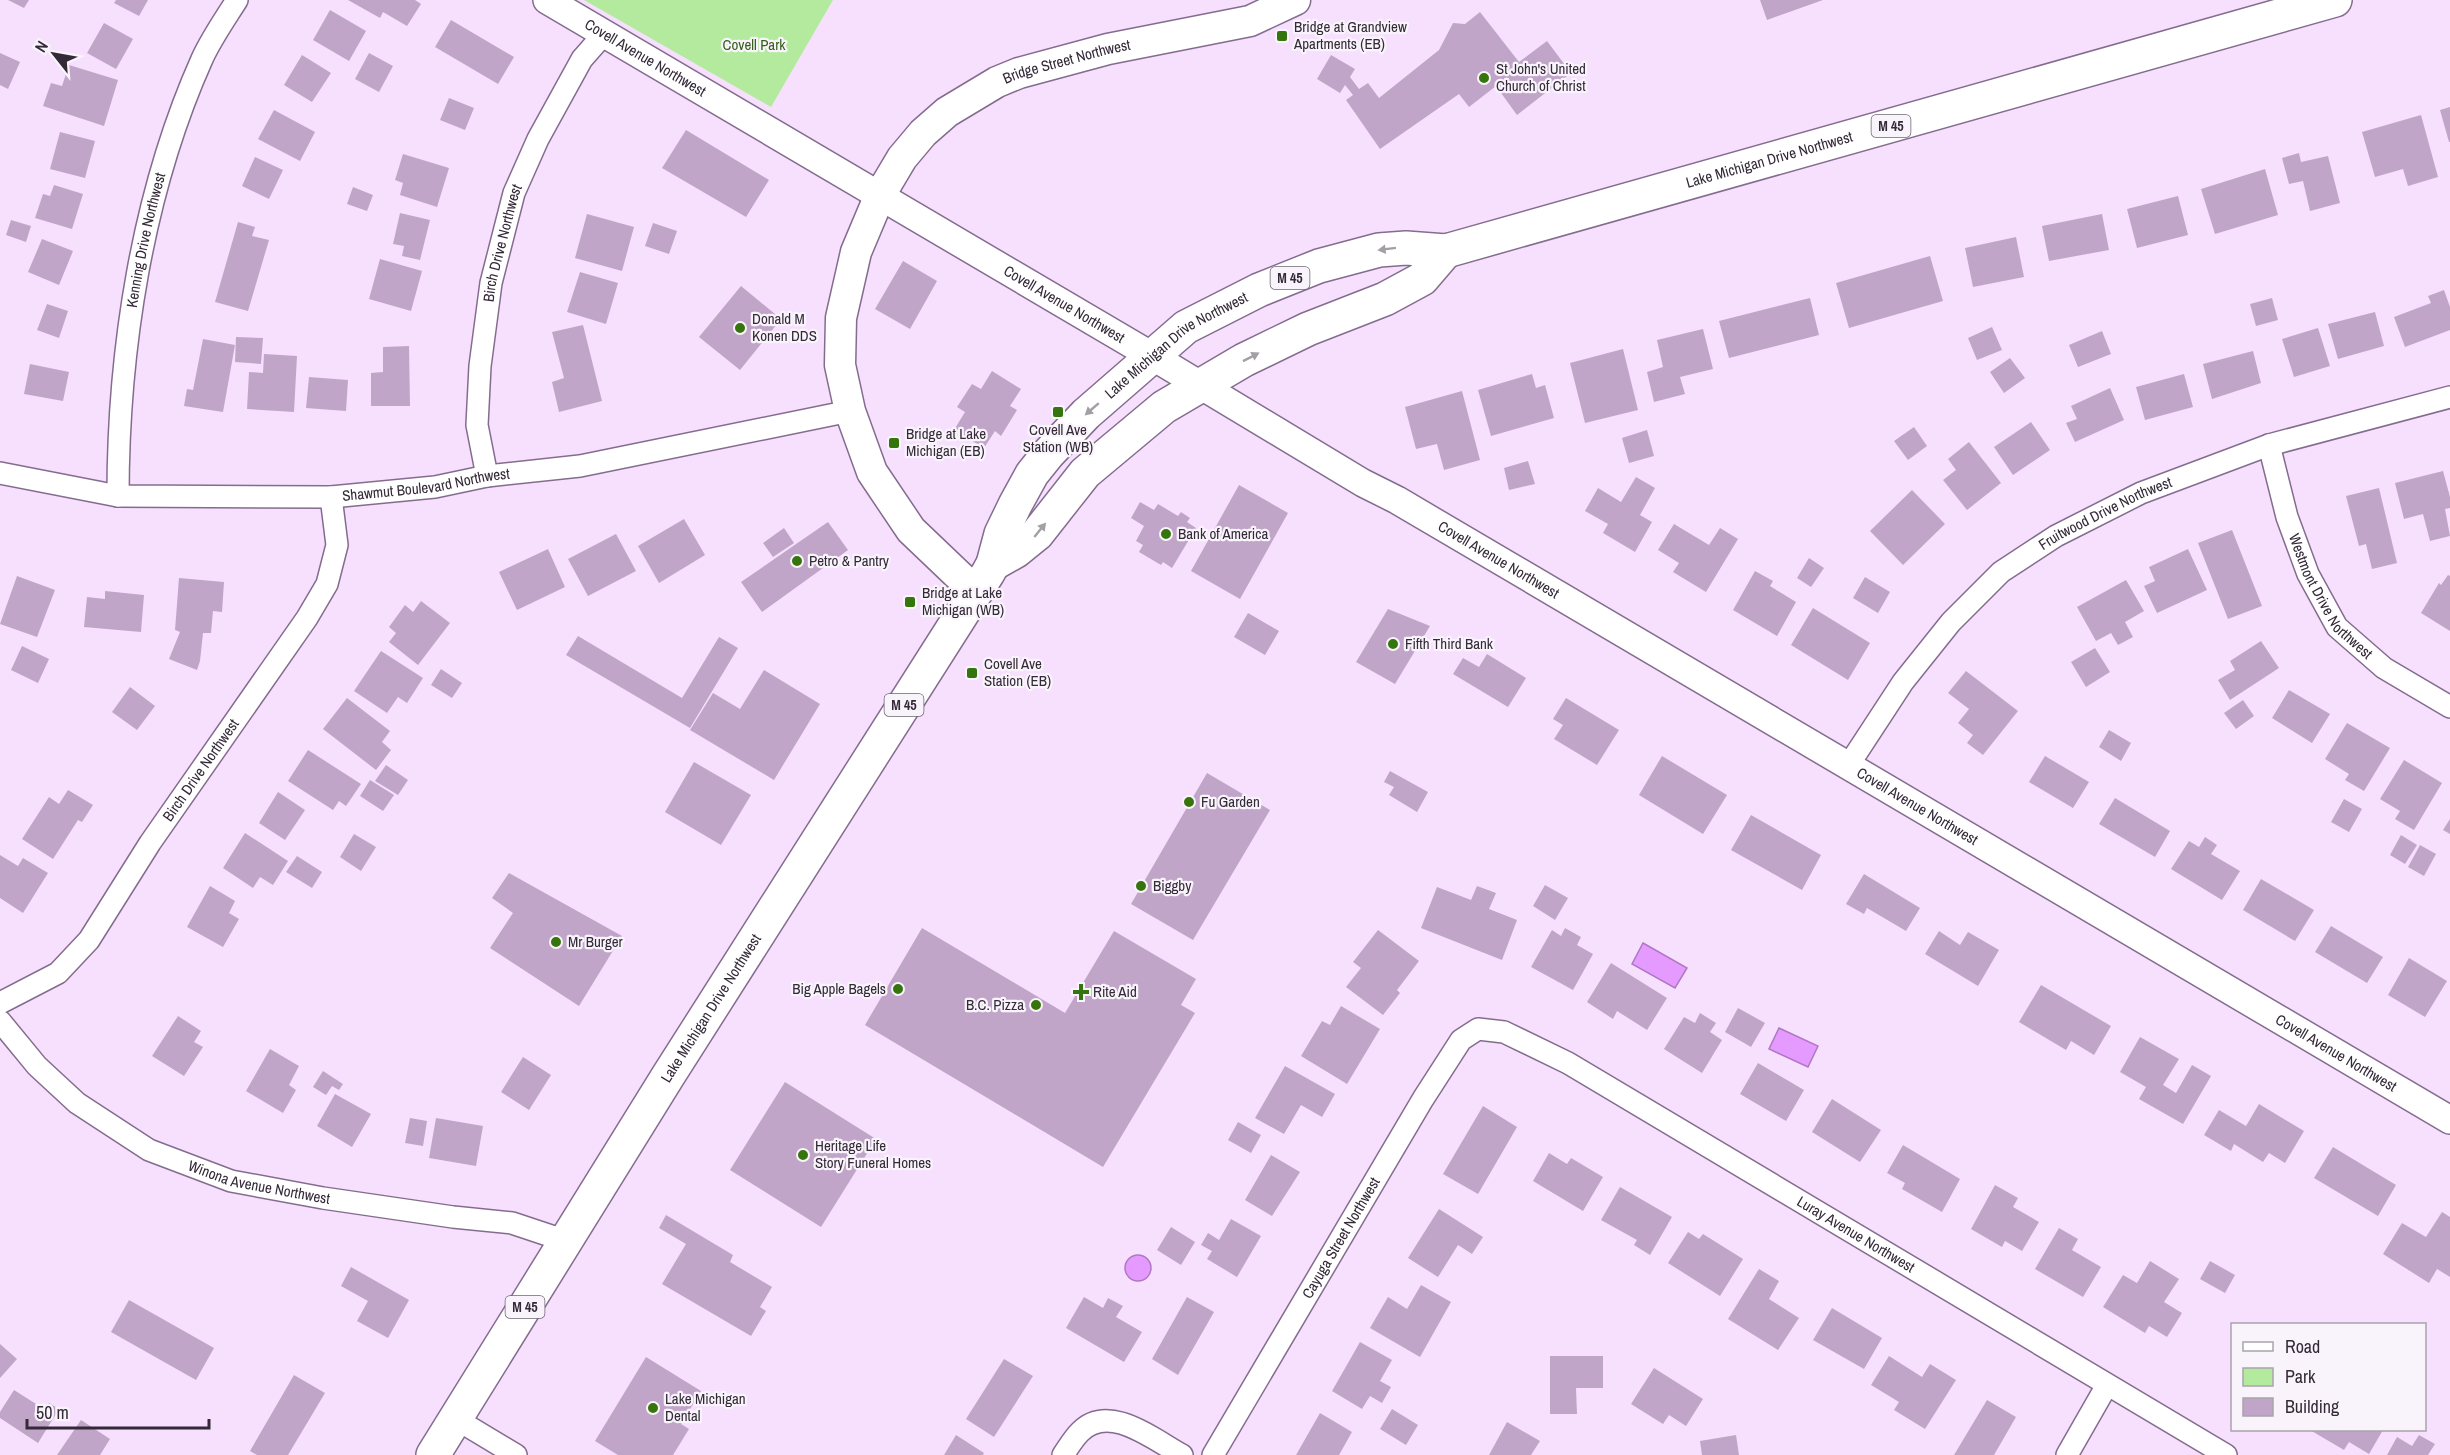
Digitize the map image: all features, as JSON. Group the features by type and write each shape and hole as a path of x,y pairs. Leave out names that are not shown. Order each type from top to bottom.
{"highway":[{"name":"Lake Michigan Drive Northwest","path":"433,1455 566,1240 976,592 993,564 1001,534 1032,474 1069,430 1186,327 1259,290 1318,266 1379,250 1406,248 1446,251 2335,0"},
{"name":"Lake Michigan Drive Northwest","path":"993,564 1016,551 1038,534 1068,493 1103,456 1164,407 1244,360 1308,329 1395,294 1422,279 1446,251"}],"main road":[{"name":"Bridge Street Northwest","path":"976,592 911,530 872,472 850,411 840,365 841,318 856,252 880,195 902,158 923,133 947,112 997,82 1019,73 1108,49 1250,21 1296,0"}],"street":[{"name":"Kenning Drive Northwest","path":"118,496 118,459 126,352 142,248 174,131 203,58 237,0"},
{"name":"Covell Avenue Northwest","path":"547,0 2450,1120"},
{"name":"Birch Drive Northwest","path":"487,476 477,425 480,366 491,284 511,205 545,125 582,59 604,33"},
{"name":"Fruitwood Drive Northwest","path":"1848,766 1903,682 1952,622 2001,572 2056,536 2141,494 2269,445 2450,397"},
{"name":"Shawmut Boulevard Northwest","path":"0,473 118,496 331,497 435,487 487,476 580,466 850,411"},
{"name":"Westmont Drive Northwest","path":"2269,445 2287,517 2308,574 2337,627 2384,668 2450,707"},
{"name":"Birch Drive Northwest","path":"0,1003 58,973 89,940 150,843 307,618 327,584 337,545 331,497"},
{"name":"Winona Avenue Northwest","path":"0,1021 37,1066 77,1103 149,1150 231,1181 323,1198 512,1223 566,1240"},
{"name":"Luray Avenue Northwest","path":"1478,1029 1504,1032 1568,1064 2226,1455"},
{"name":"Cayuga Street Northwest","path":"1213,1455 1424,1098 1461,1040 1478,1029"},
{"path":"2067,1455 2108,1385"},
{"path":"456,1419 516,1455"},
{"path":"1063,1455 1081,1430 1103,1419 1121,1422 1182,1455"}],"green space":[{"name":"Covell Park","path":"584,0 833,0 771,107"}],"shaded area":[{"path":"1643,943 1687,968 1675,988 1632,964"},
{"path":"1779,1028 1818,1046 1808,1067 1769,1049"},
{"path":"1138,1255 1147,1259 1151,1268 1147,1277 1138,1281 1129,1277 1125,1268 1129,1259"}],"building":[{"path":"8,0 29,0 24,8"},
{"path":"116,0 148,0 139,16 114,3"},
{"path":"348,0 415,0 421,4 407,26 383,12 380,18"},
{"path":"1760,0 1823,0 1767,20"},
{"path":"330,10 366,31 349,61 313,40"},
{"name":"St John's United Church of Christ","path":"1480,12 1519,62 1547,41 1571,73 1517,115 1496,86 1469,107 1459,94 1380,149 1346,100 1353,95 1345,85 1340,93 1317,79 1331,55 1355,69 1350,77 1359,89 1368,83 1379,98 1439,50 1453,23 1465,24"},
{"path":"451,20 514,57 498,84 435,47"},
{"path":"104,23 133,39 116,69 87,53"},
{"path":"0,53 20,62 8,89 0,85"},
{"path":"369,53 393,66 379,92 355,79"},
{"path":"302,55 331,73 312,102 284,85"},
{"path":"69,65 118,80 104,126 43,106 51,83 62,86"},
{"path":"449,98 474,108 465,130 440,120"},
{"path":"2450,107 2450,142 2449,142 2440,110"},
{"path":"274,110 315,132 300,161 258,139"},
{"path":"2421,115 2438,177 2408,186 2403,169 2375,177 2362,132"},
{"path":"686,130 769,180 746,217 662,168"},
{"path":"60,132 95,141 85,178 50,169"},
{"path":"2299,153 2301,162 2328,156 2340,203 2310,211 2303,181 2289,184 2282,158"},
{"path":"403,154 449,168 437,207 400,195 403,183 395,180"},
{"path":"255,157 283,170 269,199 242,186"},
{"path":"2265,169 2278,215 2215,234 2201,189"},
{"path":"54,185 83,194 72,229 35,218 43,194 50,196"},
{"path":"353,187 373,195 367,211 347,204"},
{"path":"2178,196 2188,235 2137,248 2127,209"},
{"path":"400,213 430,220 420,260 402,256 404,246 393,244"},
{"path":"587,214 634,227 622,271 575,258"},
{"path":"2102,214 2109,250 2049,261 2042,226"},
{"path":"11,220 31,226 26,242 6,235"},
{"path":"238,222 255,227 252,236 269,240 248,311 215,302"},
{"path":"653,223 677,231 669,254 645,246"},
{"path":"2016,237 2024,277 1973,287 1965,248"},
{"path":"42,239 73,251 59,285 28,272"},
{"path":"1930,256 1943,301 1849,328 1836,283"},
{"path":"380,259 422,271 411,311 369,299"},
{"path":"903,261 937,281 910,329 875,309"},
{"path":"580,272 618,283 606,324 567,312"},
{"name":"Donald M Konen DDS","path":"741,286 781,319 740,370 699,337"},
{"path":"2444,290 2450,307 2450,330 2405,347 2394,317 2431,303 2428,296"},
{"path":"1810,298 1819,335 1729,358 1719,321"},
{"path":"2272,298 2278,320 2256,326 2250,304"},
{"path":"47,304 68,311 59,338 37,330"},
{"path":"2375,312 2384,346 2338,359 2328,324"},
{"path":"583,325 602,401 559,412 552,382 564,378 552,332"},
{"path":"1992,327 2002,350 1977,360 1968,338"},
{"path":"2318,328 2330,366 2294,377 2282,339"},
{"path":"1703,329 1713,369 1680,377 1685,394 1654,402 1647,372 1663,367 1657,340"},
{"path":"2102,331 2111,354 2078,367 2069,345"},
{"path":"236,337 263,338 261,364 235,362"},
{"path":"203,339 235,345 223,412 184,406 187,389 193,390"},
{"path":"409,346 410,406 371,406 371,373 383,372 383,347"},
{"path":"1623,349 1638,410 1585,423 1570,363"},
{"path":"2253,351 2261,383 2212,399 2203,364"},
{"path":"264,354 297,356 294,412 247,409 249,372 263,373"},
{"path":"2010,358 2025,378 2004,393 1990,372"},
{"path":"30,364 69,372 63,401 24,394"},
{"path":"992,371 1021,389 1010,406 1017,410 1001,436 995,431 984,448 954,430 965,412 957,407 972,384 981,389"},
{"path":"1532,374 1536,388 1545,385 1554,418 1491,436 1478,390"},
{"path":"2184,374 2193,407 2145,420 2136,387"},
{"path":"309,377 348,380 346,411 306,408"},
{"path":"2110,388 2124,420 2075,442 2066,423 2077,419 2071,406"},
{"path":"1462,391 1480,460 1444,470 1437,444 1416,449 1405,407"},
{"path":"2031,422 2050,450 2013,475 1994,447"},
{"path":"1914,427 1927,446 1908,460 1894,441"},
{"path":"1647,430 1654,456 1629,463 1622,438"},
{"path":"1969,442 2001,483 1967,510 1943,480 1956,470 1948,459"},
{"path":"1528,461 1535,484 1509,490 1504,468"},
{"path":"2443,471 2450,497 2450,508 2445,509 2450,536 2430,541 2423,514 2404,519 2395,483"},
{"path":"1636,477 1655,488 1640,515 1652,522 1635,552 1603,533 1608,524 1585,511 1598,488 1621,502"},
{"path":"1239,485 1288,513 1240,599 1191,571"},
{"path":"2379,488 2397,563 2372,569 2366,544 2359,546 2346,496"},
{"path":"1912,490 1945,524 1903,565 1870,531"},
{"name":"Bank of America","path":"1140,502 1154,510 1158,504 1178,516 1181,512 1190,518 1187,522 1196,528 1172,568 1163,562 1161,565 1139,552 1143,545 1136,541 1144,526 1131,518"},
{"path":"684,519 705,555 659,583 638,546"},
{"path":"828,522 848,550 762,612 741,582"},
{"path":"1674,524 1709,545 1720,528 1738,539 1706,592 1673,572 1679,563 1658,550"},
{"path":"784,528 794,543 773,557 763,543"},
{"path":"2232,530 2262,606 2228,619 2198,543"},
{"path":"616,534 636,571 588,596 568,559"},
{"path":"548,549 565,587 517,610 499,572"},
{"path":"2188,549 2207,590 2157,613 2144,586 2155,581 2149,567"},
{"path":"1809,558 1824,568 1811,587 1797,578"},
{"path":"1755,571 1773,581 1770,586 1796,602 1777,636 1733,610"},
{"path":"2448,575 2450,576 2450,631 2421,613 2439,583 2441,585"},
{"path":"17,576 55,590 37,637 0,624"},
{"path":"1865,577 1890,592 1878,613 1853,598"},
{"path":"179,578 224,582 222,612 213,611 211,633 203,633 197,670 169,659 180,632 175,630"},
{"path":"2126,580 2144,611 2125,622 2133,637 2118,645 2111,633 2096,641 2077,607"},
{"path":"105,591 144,595 141,632 84,627 87,597 105,599"},
{"path":"421,601 450,623 418,665 389,642 396,633 389,627 405,605 413,612"},
{"path":"1813,608 1870,643 1848,680 1791,645"},
{"name":"Fifth Third Bank","path":"1388,609 1430,626 1395,684 1356,662"},
{"path":"1248,613 1279,631 1265,655 1234,637"},
{"path":"578,636 682,698 719,637 738,648 690,728 566,655"},
{"path":"2261,641 2279,668 2230,700 2218,680 2235,670 2230,661"},
{"path":"22,646 49,659 38,683 11,670"},
{"path":"2095,648 2110,672 2086,687 2071,662"},
{"path":"381,651 423,678 407,703 398,697 387,713 354,691"},
{"path":"1487,654 1526,678 1508,707 1453,674 1463,658 1479,667"},
{"path":"441,669 462,683 452,698 431,685"},
{"path":"764,670 820,704 774,780 690,730 713,693 740,709"},
{"path":"1966,671 2018,711 1983,755 1967,743 1973,735 1958,723 1969,709 1948,693"},
{"path":"130,687 155,706 137,730 112,712"},
{"path":"2289,690 2330,714 2312,743 2272,718"},
{"path":"347,698 390,731 382,742 391,750 376,770 323,729"},
{"path":"1566,698 1619,730 1597,765 1554,739 1563,725 1553,719"},
{"path":"2243,700 2254,716 2236,729 2224,713"},
{"path":"2347,723 2390,748 2364,791 2345,780 2349,774 2325,759"},
{"path":"2109,730 2131,743 2121,761 2099,747"},
{"path":"308,750 361,784 346,806 339,801 333,810 288,781"},
{"path":"1662,756 1727,795 1703,834 1639,795"},
{"path":"2045,756 2089,782 2073,808 2029,782"},
{"path":"2404,760 2442,783 2414,830 2395,819 2400,811 2380,799"},
{"path":"694,762 751,795 721,845 665,812"},
{"path":"386,765 408,780 398,795 375,781"},
{"path":"1390,771 1428,792 1417,812 1389,795 1394,787 1384,782"},
{"path":"1207,773 1270,810 1193,940 1131,904"},
{"path":"370,780 394,795 383,811 360,796"},
{"path":"68,790 93,805 82,822 78,820 53,859 22,839 49,797 59,804"},
{"path":"278,792 305,810 285,840 259,823"},
{"path":"2115,798 2170,831 2155,857 2099,824"},
{"path":"2344,799 2362,809 2349,832 2331,822"},
{"path":"1751,815 1821,855 1802,890 1731,850"},
{"path":"2450,819 2450,834 2443,830"},
{"path":"245,833 288,861 273,885 260,877 253,888 223,868"},
{"path":"354,834 376,847 361,871 340,857"},
{"path":"2401,835 2417,845 2405,864 2390,855"},
{"path":"2205,837 2217,845 2211,854 2240,871 2222,900 2171,869 2189,841 2199,847"},
{"path":"2420,845 2436,854 2424,876 2408,867"},
{"path":"0,855 18,866 23,858 48,873 23,913 0,898"},
{"path":"297,856 322,872 312,888 286,872"},
{"name":"Mr Burger","path":"509,873 622,936 579,1006 490,948 513,913 492,898"},
{"path":"1864,874 1920,908 1906,931 1867,908 1864,914 1846,904"},
{"path":"2261,879 2314,910 2295,941 2243,910"},
{"path":"1545,885 1568,898 1555,920 1533,906"},
{"path":"210,886 235,901 229,913 239,919 223,947 187,927"},
{"path":"1477,886 1496,893 1489,909 1517,920 1502,960 1421,928 1437,887 1471,900"},
{"path":"2331,926 2383,957 2367,983 2315,952"},
{"path":"922,928 1065,1013 1114,931 1196,979 1181,1005 1195,1013 1103,1167 865,1025"},
{"path":"1565,928 1581,937 1577,945 1593,954 1573,990 1531,967 1552,930 1561,936"},
{"path":"1378,930 1419,961 1397,990 1400,993 1383,1015 1346,987 1361,968 1353,962"},
{"path":"1939,931 1960,945 1968,932 1999,950 1978,986 1925,954"},
{"path":"2409,958 2447,981 2425,1017 2388,995"},
{"path":"1611,963 1667,998 1647,1030 1617,1011 1613,1019 1587,1002"},
{"path":"2041,985 2111,1026 2094,1055 2071,1041 2066,1050 2019,1022"},
{"path":"1341,1006 1380,1029 1347,1084 1301,1056 1322,1021 1330,1025"},
{"path":"1738,1008 1765,1023 1751,1047 1725,1032"},
{"path":"1700,1013 1716,1023 1710,1032 1722,1040 1702,1073 1664,1049 1684,1017 1695,1023"},
{"path":"178,1016 201,1031 194,1042 203,1047 184,1076 152,1056"},
{"path":"2140,1037 2179,1059 2163,1085 2176,1093 2192,1065 2211,1076 2183,1124 2139,1099 2146,1087 2120,1072"},
{"path":"270,1049 299,1066 289,1085 296,1090 283,1113 246,1091"},
{"path":"523,1057 551,1075 529,1110 501,1092"},
{"path":"1758,1063 1804,1090 1786,1121 1740,1094"},
{"path":"1285,1066 1335,1094 1322,1117 1301,1105 1284,1134 1255,1118"},
{"path":"323,1071 343,1084 339,1090 332,1086 326,1095 313,1087"},
{"name":"Heritage Life Story Funeral Homes","path":"785,1082 876,1139 821,1227 730,1170"},
{"path":"335,1094 371,1114 352,1147 317,1126"},
{"path":"1832,1099 1881,1130 1860,1162 1812,1132"},
{"path":"2259,1104 2304,1131 2285,1163 2269,1153 2263,1162 2234,1144 2231,1151 2204,1135 2219,1110 2246,1126"},
{"path":"1483,1106 1517,1127 1478,1194 1443,1174"},
{"path":"410,1118 427,1121 423,1146 405,1143"},
{"path":"436,1118 483,1126 476,1166 429,1158"},
{"path":"1238,1122 1261,1135 1251,1153 1228,1140"},
{"path":"1903,1145 1960,1179 1942,1212 1902,1189 1905,1183 1887,1173"},
{"path":"2333,1147 2396,1185 2378,1216 2314,1178"},
{"path":"1549,1153 1567,1164 1571,1158 1603,1177 1583,1211 1533,1181"},
{"path":"1271,1155 1300,1172 1272,1216 1245,1200"},
{"path":"1995,1185 2018,1198 2013,1207 2039,1222 2022,1251 2005,1241 2002,1247 1971,1229"},
{"path":"1620,1187 1672,1217 1650,1255 1634,1245 1637,1240 1601,1220"},
{"path":"1439,1209 1483,1237 1472,1254 1458,1245 1438,1277 1408,1258"},
{"path":"2442,1212 2450,1217 2450,1277 2437,1269 2429,1283 2383,1254 2402,1223 2426,1237"},
{"path":"666,1215 733,1255 730,1262 772,1287 760,1307 766,1311 751,1336 662,1284 686,1244 659,1228"},
{"path":"1231,1219 1261,1236 1237,1277 1207,1259 1212,1251 1201,1245 1208,1233 1219,1240"},
{"path":"1171,1227 1195,1242 1181,1265 1157,1250"},
{"path":"2059,1228 2078,1239 2072,1250 2101,1267 2083,1297 2035,1269"},
{"path":"1688,1232 1699,1239 1703,1234 1743,1259 1720,1296 1668,1263"},
{"path":"2150,1261 2179,1279 2164,1302 2182,1313 2167,1337 2149,1326 2145,1333 2103,1307 2123,1275 2137,1283"},
{"path":"2210,1261 2235,1275 2225,1293 2200,1279"},
{"path":"351,1267 409,1300 388,1338 357,1321 368,1301 341,1286"},
{"path":"1759,1269 1779,1281 1769,1299 1799,1318 1778,1350 1728,1319"},
{"path":"1421,1285 1451,1302 1420,1357 1370,1328 1388,1297 1407,1309"},
{"path":"1084,1297 1103,1308 1108,1298 1123,1306 1116,1317 1142,1332 1124,1362 1066,1328"},
{"path":"1187,1297 1214,1312 1178,1375 1152,1359"},
{"path":"129,1300 214,1348 196,1380 111,1332"},
{"path":"1832,1308 1882,1338 1864,1369 1813,1340"},
{"path":"1360,1342 1392,1360 1380,1381 1391,1387 1382,1403 1370,1396 1362,1409 1332,1391"},
{"path":"0,1344 17,1359 0,1378"},
{"path":"1550,1356 1603,1356 1603,1388 1576,1388 1577,1414 1550,1414"},
{"path":"1889,1356 1922,1377 1930,1364 1956,1380 1925,1429 1894,1410 1899,1402 1871,1385"},
{"name":"Lake Michigan Dental","path":"646,1357 701,1391 681,1424 689,1429 673,1455 618,1455 595,1441"},
{"path":"1004,1359 1033,1376 994,1437 966,1419"},
{"path":"1654,1368 1703,1399 1686,1426 1669,1415 1663,1424 1631,1404"},
{"path":"294,1375 325,1393 288,1455 257,1455 250,1451"},
{"path":"14,1390 44,1409 49,1403 59,1409 38,1443 0,1418 0,1412"},
{"path":"1987,1400 2016,1417 1994,1455 1954,1455"},
{"path":"1392,1409 1418,1425 1406,1445 1380,1429"},
{"path":"1320,1413 1352,1432 1339,1455 1296,1455"},
{"path":"81,1420 110,1439 100,1455 57,1455"},
{"path":"1507,1422 1540,1441 1531,1455 1489,1455"},
{"path":"2312,1431 2382,1431 2369,1454 2349,1442 2344,1450"},
{"path":"956,1435 984,1453 983,1455 944,1455"},
{"path":"1736,1435 1739,1455 1702,1455 1700,1441"},
{"path":"2419,1435 2435,1444 2428,1455 2387,1455 2397,1437 2412,1446"}],"place":[{"name":"Bridge at Grandview Apartments (EB)","path":"1282,36"},
{"name":"St John's United Church of Christ","path":"1484,78"},
{"name":"Donald M Konen DDS","path":"740,328"},
{"name":"Covell Ave Station (WB)","path":"1058,412"},
{"name":"Bridge at Lake Michigan (EB)","path":"894,443"},
{"name":"Bank of America","path":"1166,534"},
{"name":"Petro & Pantry","path":"797,561"},
{"name":"Bridge at Lake Michigan (WB)","path":"910,602"},
{"name":"Fifth Third Bank","path":"1393,644"},
{"name":"Covell Ave Station (EB)","path":"972,673"},
{"name":"Fu Garden","path":"1189,802"},
{"name":"Biggby","path":"1141,886"},
{"name":"Mr Burger","path":"556,942"},
{"name":"Big Apple Bagels","path":"898,989"},
{"name":"Rite Aid","path":"1081,992"},
{"name":"B.C. Pizza","path":"1036,1005"},
{"name":"Heritage Life Story Funeral Homes","path":"803,1155"},
{"name":"Lake Michigan Dental","path":"653,1408"}]}
